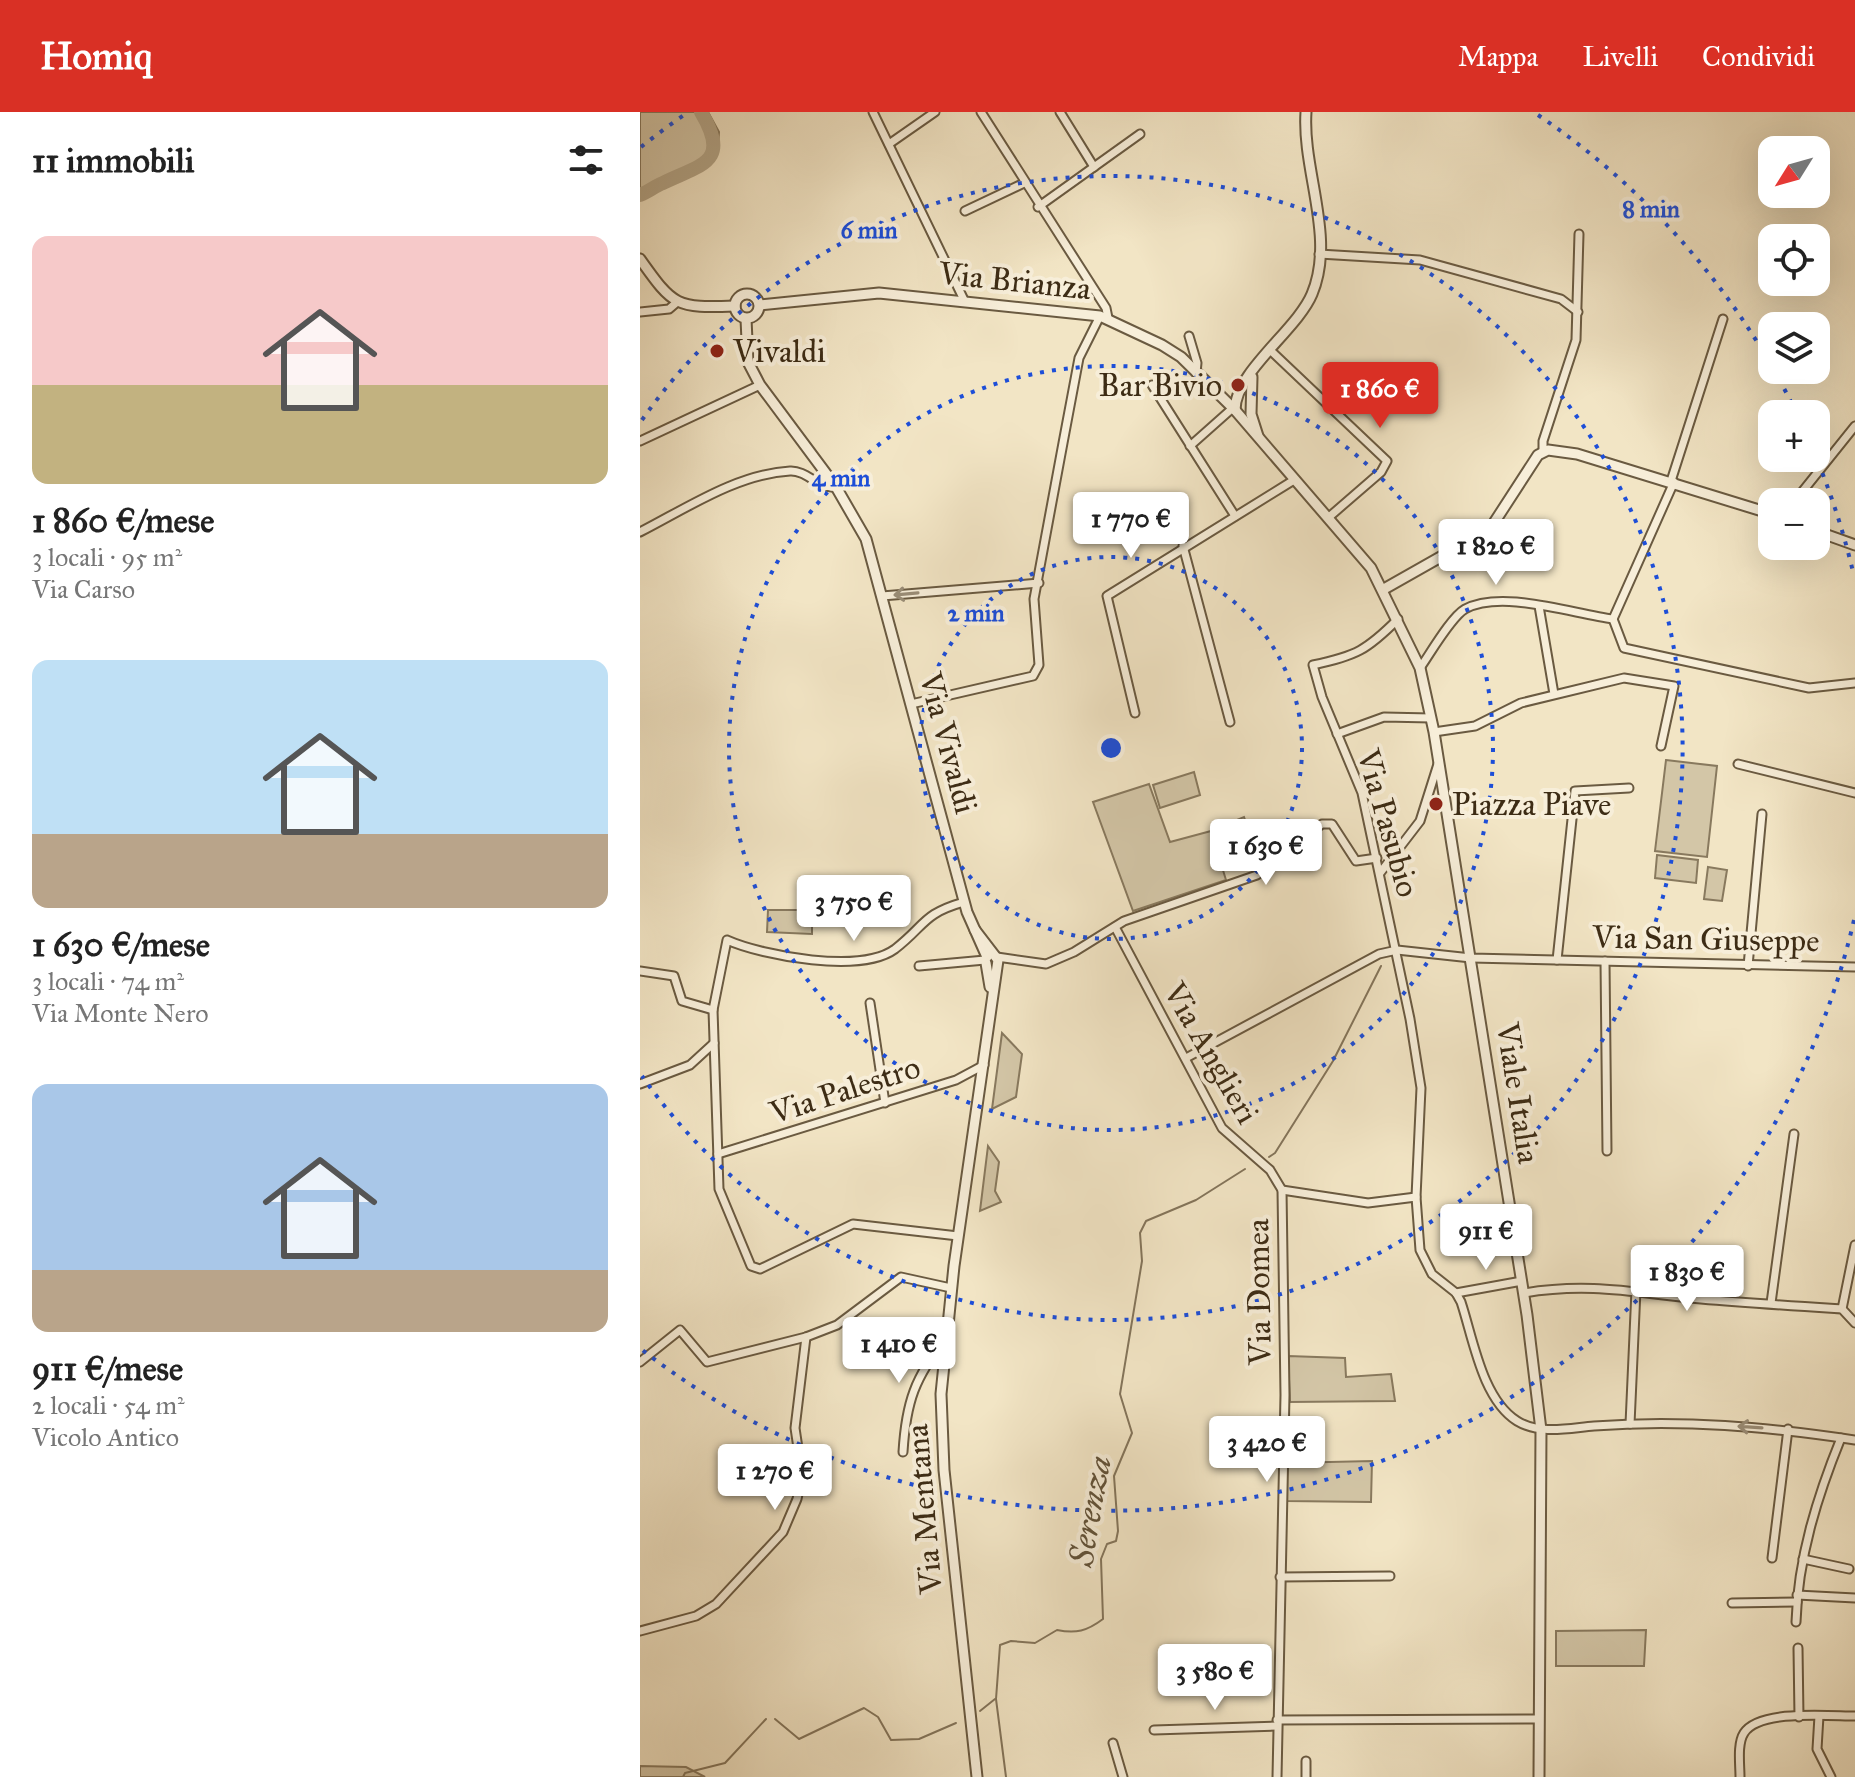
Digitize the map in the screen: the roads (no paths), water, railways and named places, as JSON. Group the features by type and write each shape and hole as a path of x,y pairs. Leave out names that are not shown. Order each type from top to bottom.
{"street":[{"path":"873,112 965,302"},
{"path":"889,144 935,112"},
{"path":"911,704 1033,676 1039,665 1034,599 1079,358 1104,317 1106,308 1038,207 981,112"},
{"path":"1060,112 1094,167"},
{"path":"1233,407 1270,350 1308,302 1319,254 1306,112"},
{"path":"1038,207 1140,134"},
{"path":"965,211 1024,183"},
{"path":"1384,589 1490,529 1534,459 1543,451 1576,340 1579,234"},
{"path":"1319,254 1420,260 1561,299 1578,312"},
{"path":"640,259 676,303 690,307 735,306 745,294 755,296 760,305 755,316 746,319 737,313 735,306"},
{"name":"Via Brianza","path":"760,305 879,293 1104,317 1162,345 1233,407 1359,551 1384,589 1420,668 1434,732"},
{"path":"640,312 669,309 676,303"},
{"name":"Via Vivaldi","path":"746,319 748,362 760,385 836,487 866,539 964,902 992,960"},
{"path":"1723,319 1672,482 1613,619 1624,648 1809,688 1855,683"},
{"path":"1189,336 1197,363 1196,373"},
{"path":"1270,350 1387,461 1381,472 1329,517"},
{"path":"1233,407 1245,416 1250,406 1253,374"},
{"path":"640,441 760,385"},
{"path":"1152,385 1235,516"},
{"path":"1190,446 1243,399 1250,406 1264,446"},
{"path":"1803,488 1855,426"},
{"path":"1543,451 1577,454 1758,510"},
{"path":"640,532 736,483 773,472 796,470 826,488 836,487"},
{"path":"1135,713 1107,596 1183,546 1294,480"},
{"path":"1830,536 1855,545"},
{"path":"1183,546 1230,722"},
{"path":"882,596 1039,583"},
{"path":"1420,668 1463,610 1485,602 1539,606 1613,619"},
{"path":"1539,606 1554,694"},
{"name":"Via Pasubio","path":"1398,619 1368,649 1354,656 1313,665 1362,793 1397,950 1421,1088 1416,1197 1417,1232 1423,1264 1456,1293"},
{"path":"1380,873 1420,821 1439,761 1434,732 1475,726 1521,703 1624,678 1674,686 1661,746"},
{"path":"1337,734 1384,717 1431,718"},
{"name":"Viale Italia","path":"1439,761 1524,1293 1541,1430 1539,1777"},
{"path":"1738,764 1855,793"},
{"name":"Via San Giuseppe","path":"1557,960 1575,791 1629,788"},
{"path":"1748,966 1762,814"},
{"path":"919,966 1013,958 1046,964 1074,952 1115,927 1257,875 1322,824 1332,824 1356,861 1377,858"},
{"path":"958,1236 853,1224 760,1269 751,1266 719,1189 713,1010 727,940 750,950 815,962 875,958 893,950 936,910 964,902"},
{"name":"Via Anglieri","path":"1115,927 1222,1128 1270,1170 1282,1190"},
{"path":"1186,1058 1379,954 1397,950"},
{"name":"Via San Giuseppe","path":"1397,950 1471,958 1855,967"},
{"name":"Via Mentana","path":"977,1777 944,1470 941,1394 951,1288 992,999 992,960"},
{"path":"1605,961 1607,1151"},
{"path":"640,971 674,976 682,1001 713,1010"},
{"path":"870,1003 885,1103"},
{"path":"640,1084 690,1065 714,1043"},
{"name":"Via Palestro","path":"718,1154 956,1080 984,1065"},
{"path":"1771,1303 1794,1134"},
{"path":"1282,1190 1368,1203 1416,1197"},
{"name":"Via Domea","path":"1277,1777 1285,1395 1282,1190"},
{"path":"1842,1309 1855,1245"},
{"path":"640,1362 680,1330 707,1362 806,1337 837,1325 901,1277 951,1288"},
{"path":"1522,1281 1456,1293 1489,1387 1517,1421 1541,1430 1690,1423 1788,1429 1855,1440"},
{"path":"1524,1293 1575,1287 1636,1290 1842,1309 1855,1323"},
{"path":"1630,1424 1636,1290"},
{"path":"640,1631 696,1616 716,1604 783,1532 797,1499 802,1475 795,1428 806,1337"},
{"path":"903,1452 906,1408 929,1360 946,1338"},
{"path":"1772,1558 1788,1429"},
{"path":"1796,1622 1803,1559 1841,1438"},
{"path":"1803,1559 1849,1569"},
{"path":"1280,1577 1390,1576"},
{"path":"1732,1603 1855,1598"},
{"path":"1798,1648 1799,1717"},
{"path":"1819,1716 1817,1749 1831,1777"},
{"path":"1740,1777 1741,1742 1750,1726 1766,1718 1855,1716"},
{"path":"1154,1730 1277,1723 1539,1719"},
{"path":"1113,1743 1123,1777"},
{"path":"1306,1761 1306,1777"}],"waterway":[{"path":"640,195 708,160 713,142 701,112"},
{"name":"Serenza","path":"1269,1157 1275,1153 1333,1061 1381,966"},
{"name":"Serenza","path":"1006,1777 996,1699 1000,1645 1011,1641 1035,1643 1057,1630 1081,1630 1103,1619 1101,1559 1107,1544 1116,1541 1114,1476 1132,1433 1120,1394 1142,1261 1140,1233 1146,1221 1196,1200 1245,1169"},
{"name":"Serenza","path":"980,1711 995,1699"},
{"name":"Serenza","path":"775,1719 799,1739 864,1708 878,1717 891,1740 919,1739 956,1723"},
{"name":"Serenza","path":"683,1777 685,1773 725,1763 766,1719"}],"place":[{"name":"Vivaldi","path":"717,351"},
{"name":"Bar Bivio","path":"1238,385"},
{"name":"Piazza Piave","path":"1436,804"}]}
